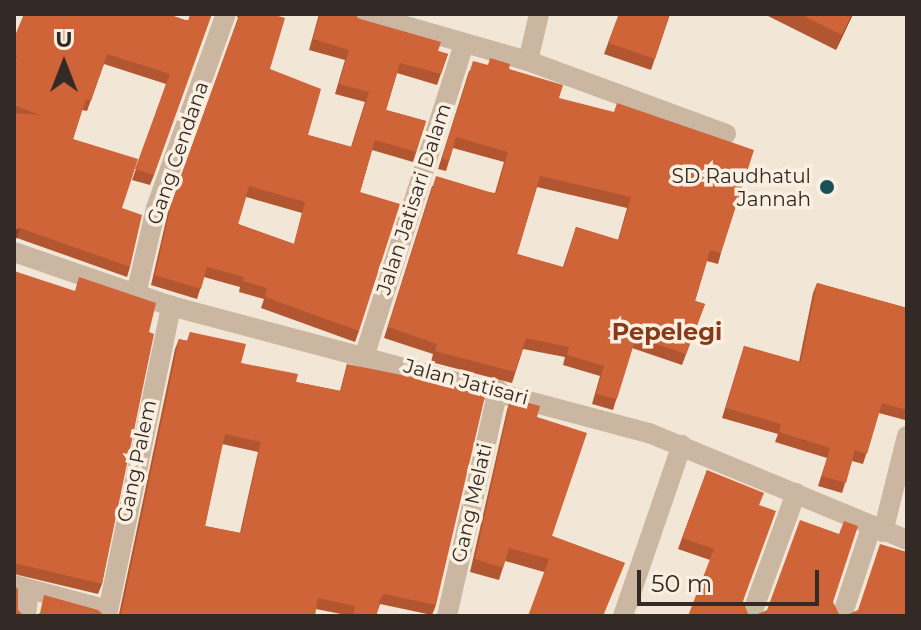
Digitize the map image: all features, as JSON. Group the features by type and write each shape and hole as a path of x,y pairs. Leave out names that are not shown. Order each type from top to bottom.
{"street":[{"name":"Gang Cendana","path":"136,294 156,208 226,14"},
{"path":"364,14 387,17 464,44 528,61 726,134"},
{"path":"528,61 539,14"},
{"name":"Jalan Jatisari Dalam","path":"365,354 464,44"},
{"name":"Jalan Jatisari","path":"14,252 171,306 498,390 682,445 877,530 907,540"},
{"name":"Gang Palem","path":"107,613 171,306"},
{"name":"Gang Melati","path":"447,616 498,390"},
{"path":"842,616 877,530 907,436"},
{"path":"623,616 682,445"},
{"path":"751,616 796,493"},
{"path":"26,616 22,587 107,613"}],"building":[{"path":"24,14 168,14 188,21 190,14 212,14 154,175 135,169 170,74 107,54 91,101 86,99 73,139 138,159 122,208 142,215 130,267 20,228 14,230 14,113 39,115 14,105 14,65 17,56 14,55 14,38"},
{"path":"240,14 271,14 285,18 270,69 321,89 308,135 352,147 369,92 339,84 349,50 313,39 320,14 356,14 357,18 441,42 438,51 448,54 441,74 400,63 386,110 426,121 416,152 375,140 360,192 400,204 359,331 265,297 267,288 243,281 244,277 207,267 201,289 155,275 172,201","holes":["249,186 305,202 294,244 238,224"]},
{"path":"619,14 670,14 655,59 608,43"},
{"path":"800,14 852,14 842,35"},
{"path":"490,58 510,64 509,69 563,85 559,98 614,112 617,103 754,150 721,253 710,250 695,301 705,304 686,354 636,337 617,399 596,394 604,366 567,355 569,347 526,338 515,372 435,351 437,344 388,327 436,176 496,194 508,152 456,137 449,161 442,158 473,61 488,65","holes":["540,176 631,197 619,240 576,227 564,268 517,254"]},
{"path":"14,271 75,291 79,277 156,303 149,332 154,334 102,584 14,563"},
{"path":"817,283 907,308 907,410 882,403 867,454 855,450 846,483 822,476 830,448 779,432 781,424 726,408 744,346 801,362"},
{"path":"190,332 246,344 241,363 298,374 296,382 341,391 347,364 486,392 436,605 384,594 376,616 353,616 355,606 318,598 315,616 115,616 121,614 179,339 188,341","holes":["225,434 261,442 241,533 205,526"]},
{"path":"511,398 540,406 537,417 587,433 552,536 625,563 603,616 528,616 549,559 509,548 503,568 475,559"},
{"path":"707,470 764,493 759,505 776,511 743,601 749,616 688,616 714,549 682,538"},
{"path":"800,520 839,534 844,521 858,526 833,602 840,616 753,616 767,610"},
{"path":"880,544 907,552 907,616 844,616 858,610"},
{"path":"14,585 18,589 18,610 24,616 14,616"},
{"path":"44,595 98,610 105,616 34,616 40,613"}],"place":[{"name":"SD Raudhatul Jannah","path":"827,187"}],"district":[{"name":"Pepelegi","path":"667,332"}]}
